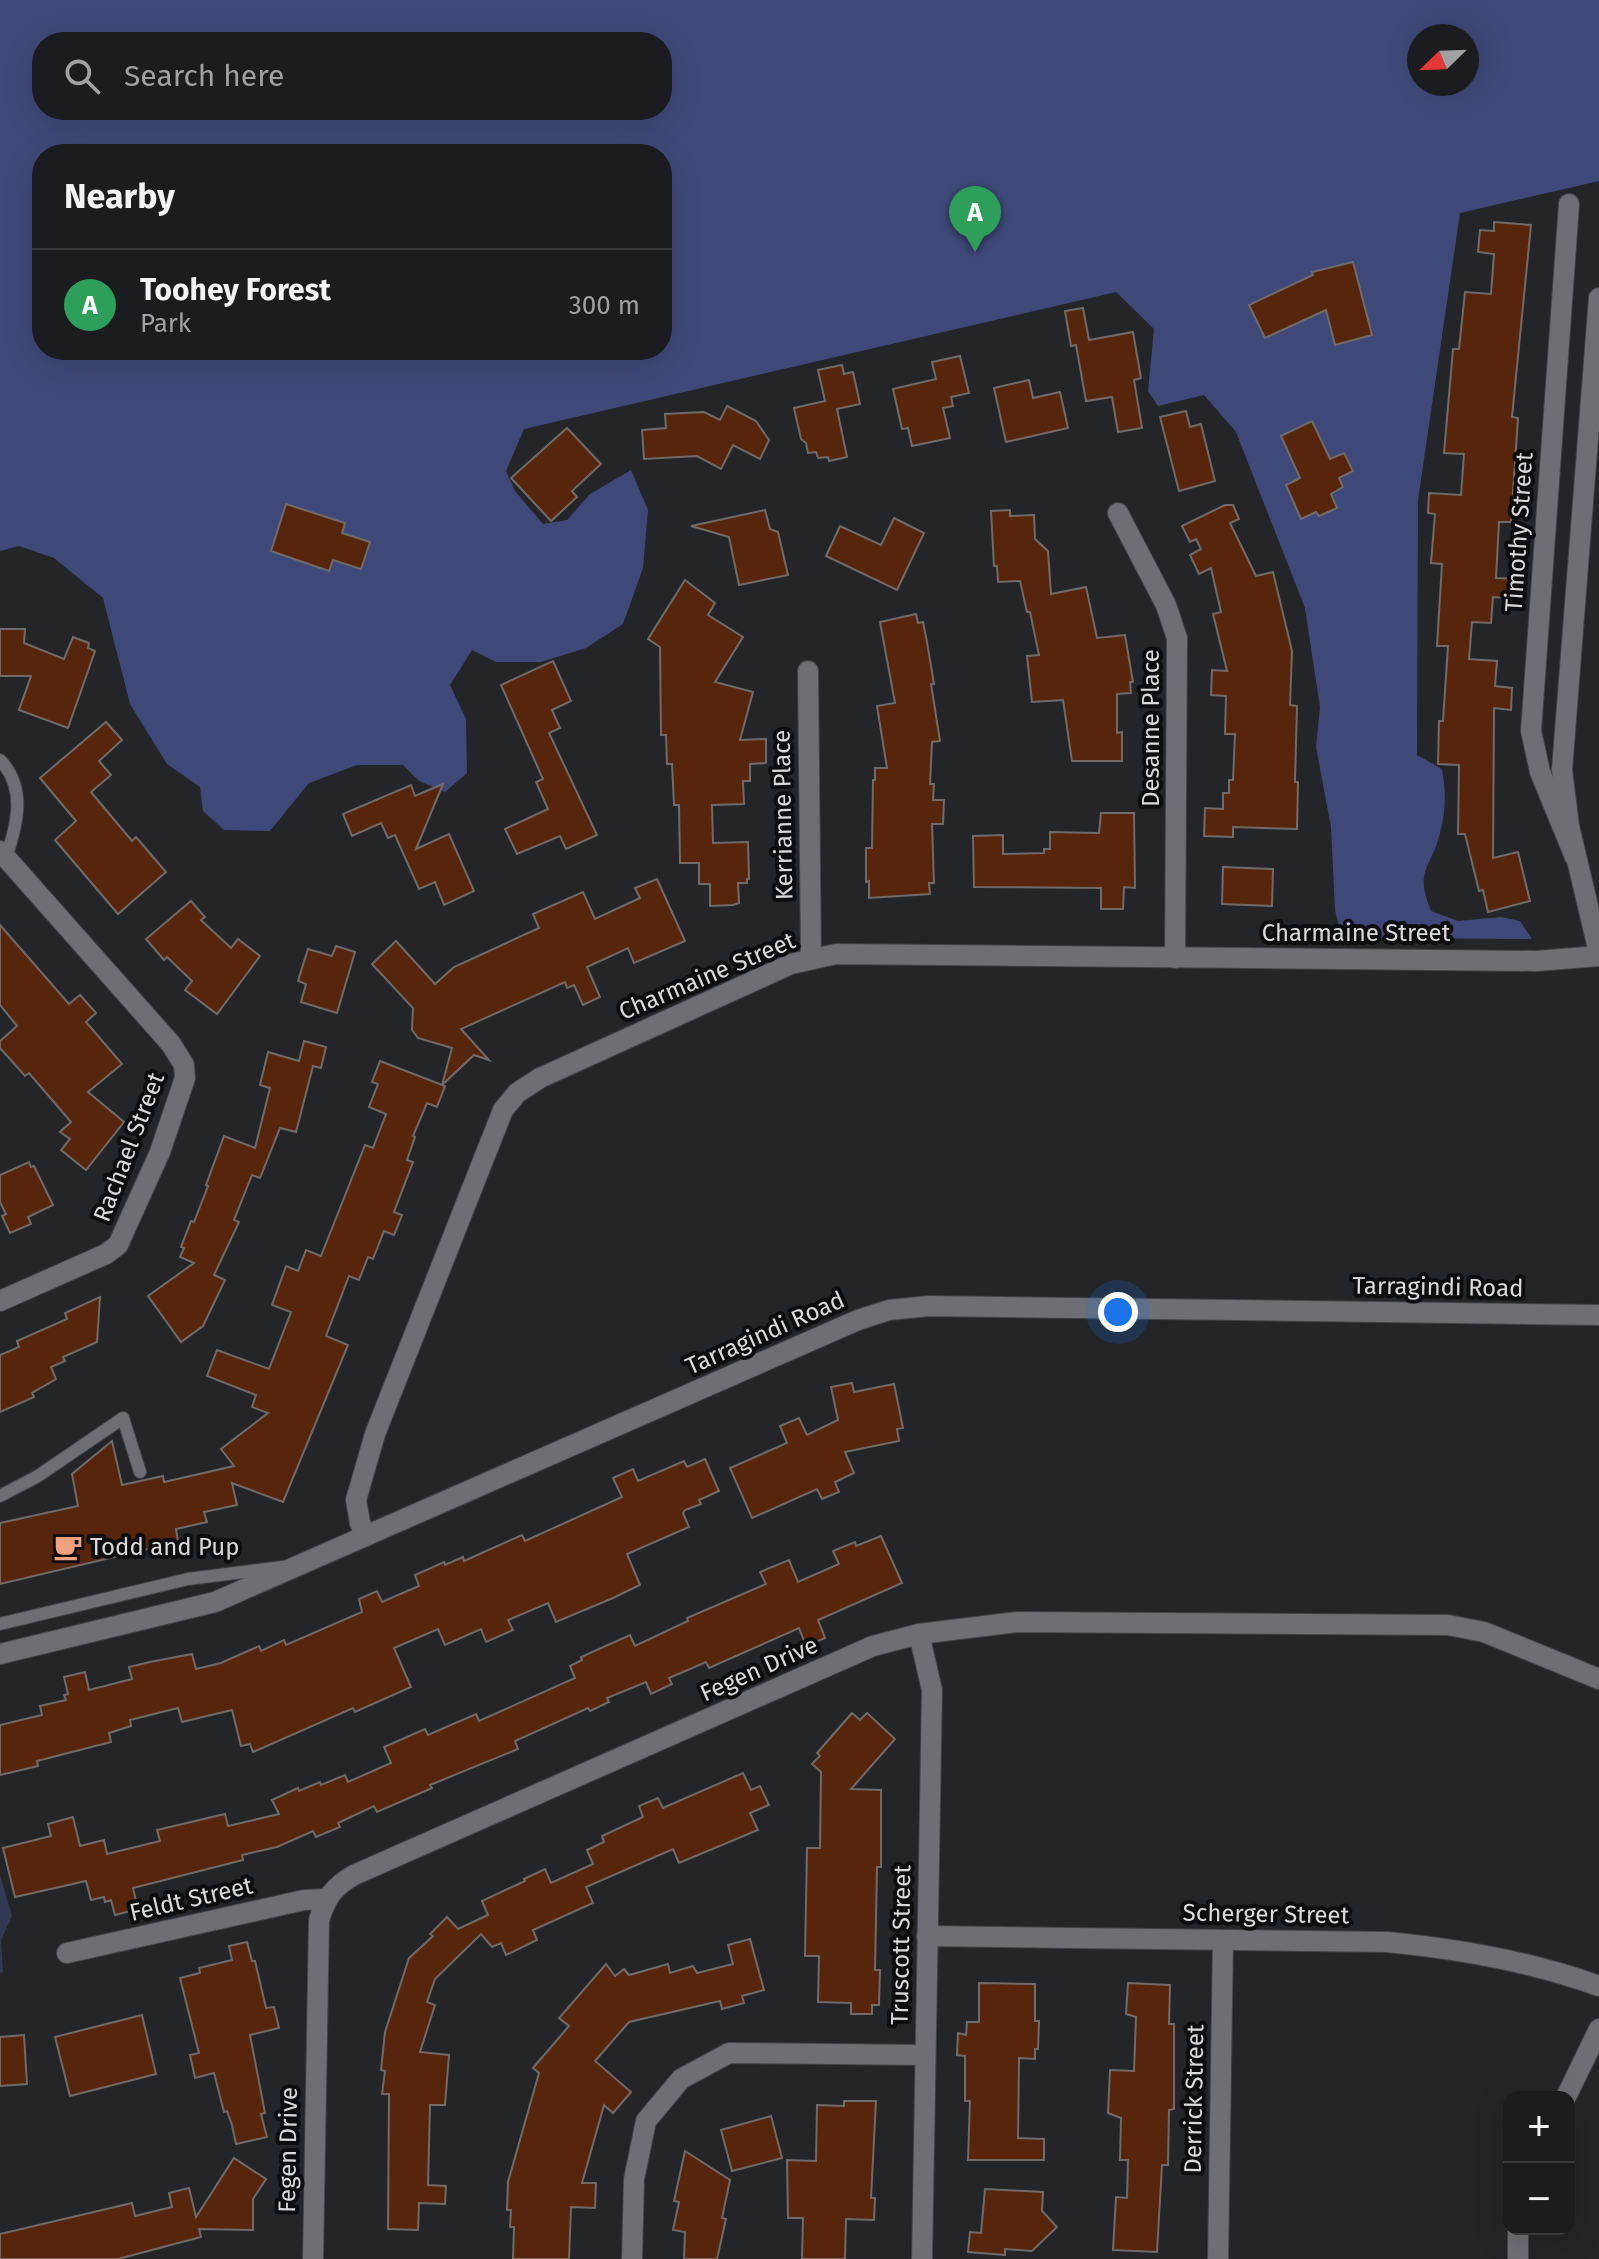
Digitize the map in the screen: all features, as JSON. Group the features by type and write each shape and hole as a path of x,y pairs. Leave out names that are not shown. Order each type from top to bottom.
{"street":[{"name":"Timothy Street","path":"1569,204 1531,731 1540,772 1575,857"},
{"name":"Timothy Street","path":"1599,298 1563,744 1563,781 1575,857 1599,954"},
{"name":"Desanne Place","path":"1118,513 1170,614 1177,638 1175,958"},
{"name":"Kerrianne Place","path":"808,671 811,958"},
{"name":"Rachael Street","path":"0,1301 106,1254 121,1242 157,1160 185,1078 184,1065 171,1044 3,855"},
{"name":"Charmaine Street","path":"366,1536 356,1500 375,1434 503,1110 517,1093 540,1078 782,968 811,958 862,953 1537,961 1599,954"},
{"name":"Tarragindi Road","path":"0,1654 193,1609 228,1597 858,1320 889,1310 929,1306 1599,1315"},
{"name":"Fegen Drive","path":"313,2259 319,1920 326,1899 337,1884 354,1875 873,1646 919,1634 986,1623 1448,1625 1484,1632 1599,1679"},
{"name":"Truscott Street","path":"919,1634 932,1690 922,2259"},
{"name":"Feldt Street","path":"67,1953 304,1900 326,1899"},
{"name":"Scherger Street","path":"927,1936 1387,1942 1450,1948 1543,1967 1599,1986"},
{"name":"Derrick Street","path":"1218,2259 1223,1940"},
{"path":"1569,2091 1599,2029"},
{"path":"632,2259 634,2179 646,2121 681,2079 729,2053 925,2055"},
{"path":"1518,2235 1518,2259"}],"lane":[{"name":"Rachael Street","path":"0,760 11,775 18,799 15,829 3,855"},
{"path":"0,1496 38,1476 123,1418 140,1472"},
{"path":"0,1624 188,1579 300,1566"}],"shaded area":[{"path":"0,0 1599,0 1599,181 1460,213 1418,500 1417,755 1442,769 1445,793 1440,833 1424,878 1426,897 1431,911 1458,921 1501,917 1520,921 1532,939 1342,938 1335,910 1331,827 1316,747 1320,707 1305,608 1236,432 1204,395 1158,406 1148,391 1154,329 1116,292 524,429 506,471 515,491 543,524 567,520 590,494 631,470 648,510 643,568 623,624 586,648 541,662 496,662 472,650 450,685 466,719 467,773 445,792 419,781 403,765 357,765 309,783 270,831 224,830 203,811 200,787 167,764 130,704 103,598 54,558 19,546 0,551"},
{"path":"0,1875 12,1916 1,1940 3,1972 0,1973"}],"building":[{"path":"1494,222 1531,225 1512,417 1518,418 1511,522 1499,522 1496,578 1521,579 1519,599 1493,597 1491,623 1472,622 1469,659 1497,661 1495,686 1512,688 1511,710 1494,708 1493,858 1518,852 1530,901 1488,912 1483,890 1479,891 1465,834 1458,834 1459,765 1438,764 1439,721 1443,721 1448,646 1437,646 1442,564 1431,563 1435,514 1428,513 1429,493 1461,495 1464,454 1444,453 1453,349 1459,349 1465,292 1491,294 1494,254 1478,252 1480,230 1494,231"},
{"path":"1353,262 1372,335 1335,345 1326,310 1265,338 1249,305 1313,275 1312,272"},
{"path":"1083,308 1089,340 1133,332 1141,378 1134,380 1142,428 1118,432 1112,397 1086,401 1076,345 1071,346 1065,311"},
{"path":"960,356 969,393 951,397 953,406 943,408 950,438 912,446 908,428 902,429 893,389 936,379 932,362"},
{"path":"842,365 844,374 853,372 860,404 837,409 847,457 829,461 828,457 818,458 816,452 808,453 806,443 801,439 794,408 825,401 818,370"},
{"path":"1029,380 1033,398 1060,392 1068,428 1006,442 994,388"},
{"path":"727,406 756,421 769,440 760,459 733,445 721,469 697,456 644,459 642,430 666,428 665,414 704,412 720,420"},
{"path":"1186,411 1190,427 1201,424 1215,481 1179,491 1160,417"},
{"path":"1312,421 1330,459 1344,453 1353,471 1339,478 1343,487 1331,494 1337,508 1301,519 1286,485 1300,478 1281,436"},
{"path":"567,428 601,464 572,491 577,497 551,521 511,478"},
{"path":"286,504 345,523 342,533 370,542 361,569 333,560 329,571 271,551"},
{"path":"1225,505 1233,505 1239,519 1230,523 1256,576 1273,572 1292,651 1290,705 1297,706 1297,829 1233,827 1233,837 1204,836 1205,808 1223,809 1223,793 1229,793 1229,780 1233,780 1235,734 1225,734 1226,696 1211,695 1212,670 1227,671 1213,614 1221,612 1211,568 1199,574 1190,555 1201,549 1196,539 1190,542 1182,526"},
{"path":"765,510 770,529 778,532 788,575 739,585 729,537 691,526"},
{"path":"1010,510 1010,516 1034,515 1035,539 1048,551 1051,594 1086,587 1097,638 1125,635 1133,682 1130,682 1131,693 1117,694 1117,733 1122,732 1122,761 1072,761 1063,700 1032,702 1027,656 1039,655 1030,612 1027,612 1020,581 998,582 997,566 994,566 991,511"},
{"path":"894,518 924,533 897,590 826,556 840,526 881,545"},
{"path":"685,580 715,603 708,615 743,637 715,682 753,692 740,740 766,739 766,763 750,764 750,781 743,781 744,804 712,805 713,843 748,842 749,879 747,883 738,883 739,903 733,905 710,906 710,884 699,884 699,863 680,863 679,805 674,805 672,764 667,764 666,735 661,735 660,647 648,639"},
{"path":"916,614 918,623 923,622 927,642 940,741 932,742 930,784 934,784 933,800 944,800 943,824 932,824 934,883 929,883 930,894 869,898 866,848 872,848 873,780 875,768 887,768 877,706 895,703 880,622"},
{"path":"0,629 25,629 24,643 64,659 73,637 89,643 88,648 95,651 68,728 19,710 31,676 0,676"},
{"path":"553,661 571,701 552,710 560,728 549,733 597,835 566,849 560,836 517,854 505,829 548,809 536,782 543,779 501,685"},
{"path":"106,722 122,740 99,761 111,775 91,792 132,841 136,837 166,872 118,914 55,840 76,821 40,778"},
{"path":"443,784 416,849 449,834 474,891 444,905 435,882 419,889 395,835 388,838 381,823 352,836 343,814 411,785 415,796"},
{"path":"1101,813 1134,813 1135,888 1124,887 1123,909 1101,909 1101,888 974,887 973,836 1003,835 1003,854 1044,853 1044,849 1050,849 1050,832 1099,833"},
{"path":"1223,867 1273,869 1272,906 1222,904"},
{"path":"657,879 685,941 634,963 628,948 587,967 600,997 583,1005 574,985 567,988 565,982 461,1029 489,1060 474,1055 442,1085 452,1048 418,1038 412,1030 413,1008 372,964 396,941 435,984 454,967 539,928 533,914 583,892 595,919 640,898 635,888"},
{"path":"191,901 205,917 201,920 231,948 238,939 260,956 217,1014 185,990 192,981 167,957 164,960 146,939"},
{"path":"0,925 69,1004 80,995 96,1013 86,1022 122,1064 88,1092 124,1122 86,1170 61,1150 70,1139 60,1132 71,1122 29,1073 25,1076 0,1048 0,1041 17,1026 0,1005"},
{"path":"336,946 355,952 337,1013 301,1002 306,984 298,981 308,949 332,956"},
{"path":"304,1041 326,1047 321,1068 313,1066 296,1132 280,1128 260,1178 252,1175 234,1220 239,1222 214,1275 225,1280 203,1326 181,1342 148,1296 194,1263 180,1257 184,1248 181,1247 208,1186 224,1136 255,1148 270,1088 260,1085 268,1052 299,1061"},
{"path":"380,1061 445,1086 437,1107 427,1103 413,1136 407,1160 413,1162 394,1212 402,1215 394,1235 384,1231 373,1259 368,1257 359,1280 349,1276 326,1336 348,1345 283,1502 232,1483 237,1505 204,1512 207,1522 176,1529 178,1542 0,1584 0,1523 78,1506 72,1474 112,1441 122,1485 163,1476 164,1482 234,1466 221,1449 268,1413 252,1407 256,1395 207,1376 217,1350 269,1369 291,1312 272,1305 286,1266 298,1271 306,1250 321,1256 365,1145 373,1148 386,1114 369,1107 378,1084 372,1082"},
{"path":"29,1162 31,1167 34,1166 53,1205 28,1217 31,1224 10,1233 2,1216 6,1214 0,1202 0,1175"},
{"path":"100,1297 97,1342 63,1357 65,1361 51,1367 56,1379 32,1393 34,1397 0,1412 0,1355 19,1347 17,1341 67,1319 65,1313"},
{"path":"852,1383 854,1392 894,1384 903,1428 897,1429 899,1441 845,1452 854,1473 835,1482 839,1492 822,1499 817,1489 752,1518 730,1468 787,1443 780,1426 799,1418 807,1435 838,1420 831,1387"},
{"path":"705,1459 719,1491 699,1500 701,1504 685,1510 683,1513 689,1527 627,1554 640,1585 613,1598 556,1622 548,1603 508,1620 513,1630 486,1642 481,1629 445,1645 438,1629 394,1648 411,1687 355,1712 353,1708 253,1752 250,1744 241,1746 232,1710 182,1722 178,1708 130,1720 131,1726 109,1733 111,1742 37,1761 38,1766 0,1775 0,1725 42,1715 40,1706 66,1700 64,1695 68,1694 64,1677 85,1672 89,1690 132,1679 129,1667 150,1662 192,1654 196,1669 221,1663 259,1646 261,1651 284,1640 286,1645 362,1612 359,1599 377,1591 382,1602 419,1586 415,1575 444,1562 445,1565 463,1557 464,1561 522,1535 525,1541 622,1497 613,1478 633,1469 638,1481 684,1461 687,1467"},
{"path":"881,1536 902,1583 818,1620 825,1638 806,1646 799,1628 709,1668 706,1662 669,1678 672,1684 651,1694 646,1682 607,1698 609,1702 590,1711 588,1708 515,1741 518,1749 430,1785 432,1788 377,1812 374,1806 338,1823 340,1827 316,1837 313,1831 277,1847 242,1855 243,1860 133,1888 138,1909 115,1915 111,1900 105,1902 104,1897 91,1900 86,1881 15,1897 3,1848 51,1836 48,1824 73,1817 80,1846 104,1840 107,1854 160,1841 157,1830 225,1814 228,1826 279,1814 272,1800 298,1788 299,1791 320,1782 321,1785 345,1775 348,1782 391,1763 384,1747 425,1729 428,1735 476,1714 479,1721 575,1678 570,1666 582,1660 581,1657 630,1635 635,1646 688,1621 687,1618 766,1584 760,1572 789,1560 798,1582 839,1564 833,1551"},
{"path":"852,1713 860,1720 867,1713 895,1739 851,1789 881,1790 881,1867 877,1867 875,1970 880,1970 879,2005 872,2005 872,2014 851,2014 851,2003 818,2002 819,1956 805,1956 807,1848 820,1848 821,1772 812,1764 820,1756 817,1753"},
{"path":"743,1773 751,1790 760,1786 769,1805 750,1813 758,1830 679,1863 673,1849 586,1887 593,1903 533,1930 537,1940 506,1955 501,1943 492,1947 481,1934 435,1979 427,2002 435,2005 420,2052 449,2055 445,2105 430,2105 428,2185 446,2186 445,2204 419,2203 418,2230 388,2229 389,2094 382,2094 385,2071 381,2070 385,2032 409,1958 433,1936 430,1934 447,1917 458,1929 488,1915 482,1901 524,1879 545,1869 551,1883 593,1864 587,1850 604,1842 602,1836 643,1817 639,1806 658,1798 663,1808"},
{"path":"750,1939 764,1990 742,1996 744,2003 722,2009 720,2001 629,2022 595,2061 631,2092 613,2113 604,2105 582,2183 596,2183 595,2208 571,2207 569,2259 513,2259 514,2227 510,2227 511,2210 507,2210 508,2182 539,2073 533,2068 569,2026 559,2018 606,1964 615,1976 624,1969 629,1975 668,1964 670,1973 693,1966 697,1973 733,1964 728,1945"},
{"path":"247,1942 252,1961 255,1961 266,2008 274,2007 279,2028 250,2035 267,2137 236,2144 214,2073 195,2078 190,2055 199,2053 180,1978 200,1973 199,1968 232,1960 229,1946"},
{"path":"979,1983 1035,1984 1038,2049 1035,2049 1035,2059 1019,2058 1018,2138 1044,2139 1044,2160 968,2160 970,2101 965,2101 965,2056 957,2055 958,2033 966,2035 967,2022 979,2022"},
{"path":"1128,1983 1170,1985 1169,2024 1174,2024 1174,2109 1169,2110 1168,2165 1162,2165 1157,2252 1113,2250 1116,2197 1127,2198 1128,2160 1120,2160 1121,2118 1108,2113 1110,2070 1134,2071 1136,2017 1126,2014"},
{"path":"142,2015 156,2074 70,2096 55,2037"},
{"path":"24,2035 27,2084 0,2086 0,2037"},
{"path":"844,2101 876,2101 871,2198 875,2198 874,2220 846,2219 845,2259 802,2259 803,2218 788,2218 787,2160 816,2161 817,2105 844,2106"},
{"path":"771,2116 782,2158 732,2171 721,2130"},
{"path":"685,2151 730,2180 717,2259 684,2259 685,2232 673,2230 679,2202 674,2201"},
{"path":"234,2158 266,2179 253,2199 253,2230 199,2229 201,2237 118,2259 0,2259 0,2234 132,2203 135,2216 172,2207 169,2193 189,2188 196,2217"},
{"path":"985,2189 1043,2192 1042,2211 1057,2227 1032,2251 1005,2249 1005,2255 968,2252 970,2232 981,2233"}],"place":[{"name":"Toohey Forest","path":"975,252"},
{"name":"Todd and Pup","path":"68,1547"}]}
